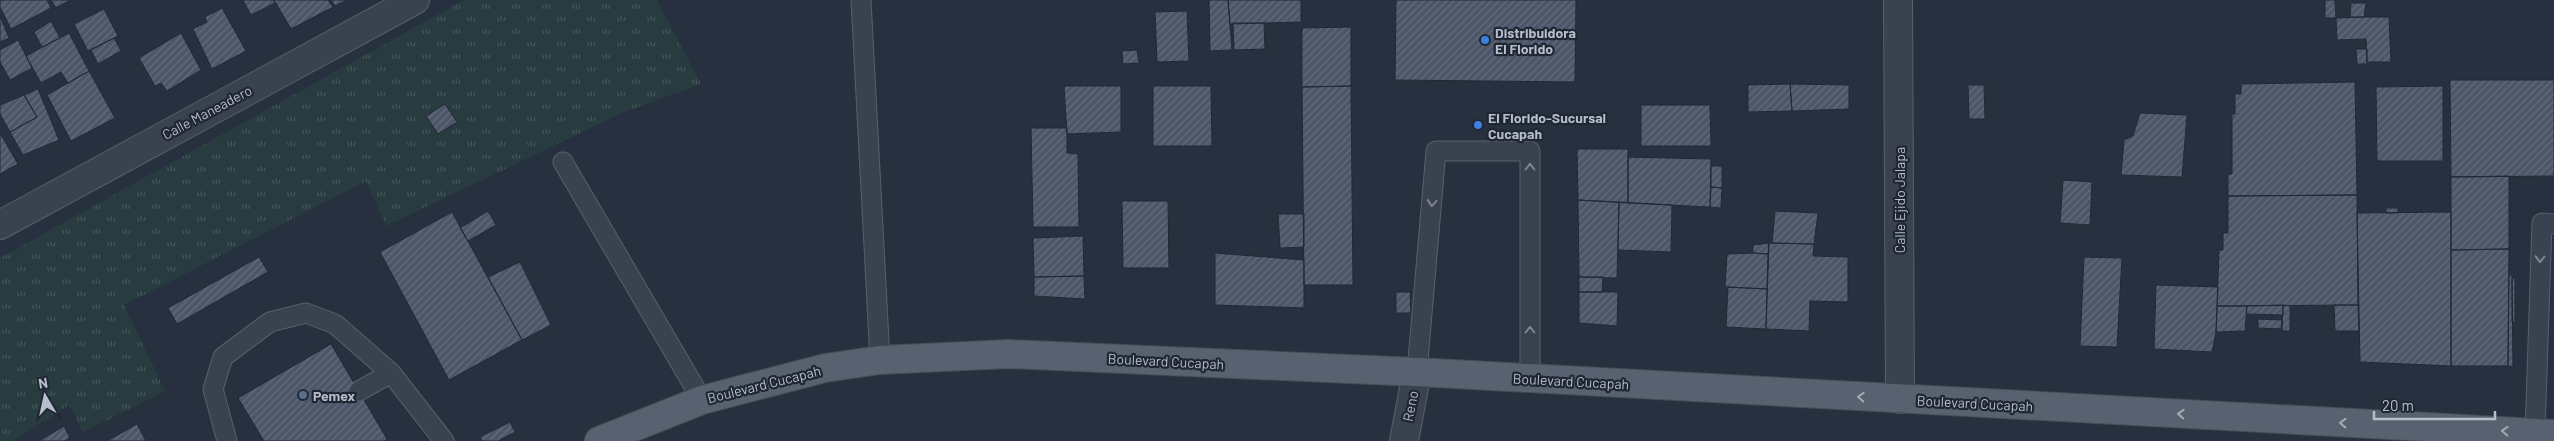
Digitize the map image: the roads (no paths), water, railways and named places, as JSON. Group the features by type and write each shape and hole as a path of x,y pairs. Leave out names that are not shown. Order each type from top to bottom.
{"main road":[{"name":"Boulevard Cucapah","path":"599,441 702,400 825,368 880,360 1008,354 1417,372 2544,433"}],"street":[{"name":"Calle Maneadero","path":"0,225 414,0"},
{"name":"Calle Ejido Jalapa","path":"1898,0 1900,399"},
{"name":"Reno","path":"1404,441 1417,372"}],"lane":[{"path":"861,0 880,360"},
{"path":"1417,372 1436,151 1530,151 1530,378"},
{"path":"563,162 702,400"},
{"path":"2544,433 2542,223 2554,224"},
{"path":"227,441 213,389 223,357 270,322 306,313 335,324 391,373 444,441"},
{"path":"359,391 391,373"}],"place":[{"name":"Distribuidora El Florido","path":"1485,40"},
{"name":"El Florido-Sucursal Cucapah","path":"1478,125"},
{"name":"Pemex","path":"303,395"}]}
